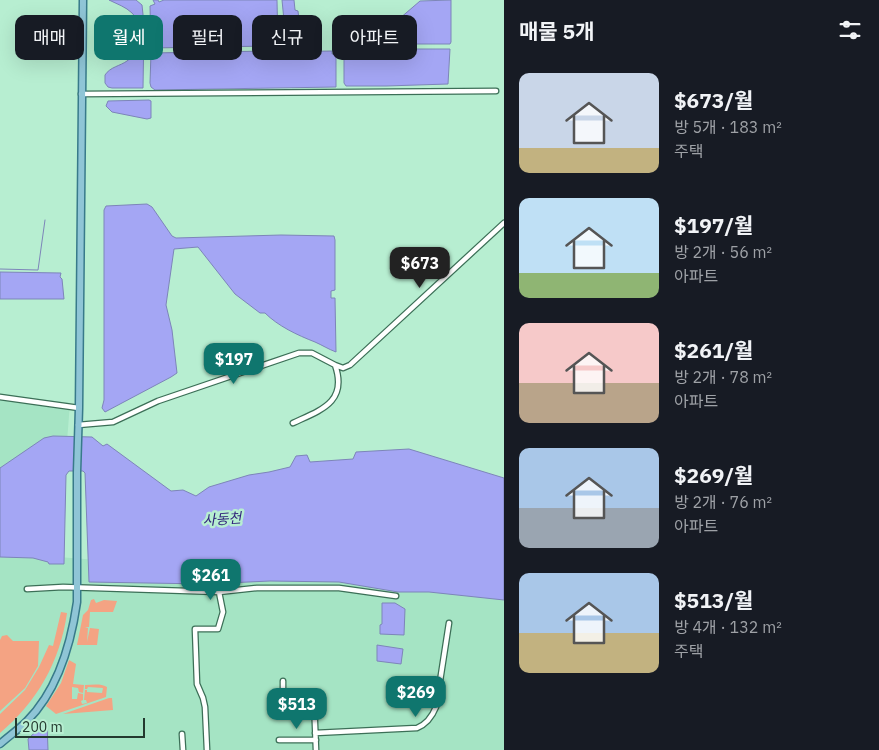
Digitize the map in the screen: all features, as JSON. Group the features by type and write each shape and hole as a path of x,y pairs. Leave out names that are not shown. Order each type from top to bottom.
{"main road":[{"path":"0,744 32,715 40,705 58,673 71,637 77,602 83,0"}],"street":[{"path":"81,94 496,91"},
{"path":"78,425 113,422 158,401 299,353 312,353 343,368 350,365 504,223"},
{"path":"293,423 324,408 331,402 338,385 338,373 335,365"},
{"path":"0,398 79,408"},
{"path":"27,590 63,587 219,592 258,588 339,588 396,596"},
{"path":"207,750 205,707 196,684 195,629 218,629 223,612 219,592"},
{"path":"316,733 417,728 423,726 436,708 449,623"},
{"path":"283,681 283,694 285,697 309,696 314,699 316,750"},
{"path":"182,734 183,750"},
{"path":"279,740 316,740"}],"shaded area":[{"path":"0,394 70,403 58,557 504,591 504,750 0,750"},
{"path":"94,599 96,603 104,600 117,601 113,612 90,612 89,627 85,627 88,628 87,642 90,628 99,629 97,645 77,645 83,615 88,610 91,600"},
{"path":"61,612 67,613 64,631 45,680 25,708 0,733 0,714 25,690 39,667 49,645 53,646"},
{"path":"7,635 13,641 39,641 38,666 25,688 0,711 0,640 2,636"},
{"path":"69,660 76,664 73,684 84,685 83,693 79,692 78,688 72,687 72,699 77,699 78,693 83,694 82,704 87,703 84,700 85,690 87,692 102,693 103,688 88,687 85,689 85,685 107,687 106,697 56,714 46,706 61,683"},
{"path":"112,698 113,710 63,714"}],"water":[{"path":"109,0 136,0 142,5 143,15 133,15 124,7"},
{"path":"153,0 158,0 159,2 164,0 277,0 277,15 252,15 252,46 242,46 242,15 173,15 173,48 163,48 163,15 150,15 150,6 155,4"},
{"path":"282,0 294,0 295,10 298,11 298,15 283,15"},
{"path":"451,0 450,44 417,44 417,15 404,15 420,1"},
{"path":"417,49 450,49 448,84 346,86 344,83 344,60 417,60"},
{"path":"242,51 252,51 252,60 322,60 322,51 332,51 332,60 336,60 336,87 155,90 151,87 151,60 163,60 163,53 173,53 173,60 242,60"},
{"path":"143,60 143,88 108,87 105,83 107,72 127,61"},
{"path":"108,101 151,101 151,118 147,119 112,112 106,106"},
{"path":"147,204 152,207 172,236 176,238 281,235 334,236 335,290 331,291 331,298 335,298 336,352 288,330 265,313 260,313 235,294 198,247 174,249 166,305 172,330 177,373 105,412 102,408 104,400 104,210 106,206"},
{"path":"0,272 61,273 64,299 0,299"},
{"name":"사동천","path":"53,436 92,437 103,446 107,444 171,491 183,490 196,496 209,487 249,475 290,467 296,456 307,455 310,462 353,459 356,452 409,449 504,478 504,600 429,592 398,592 339,582 270,581 205,584 89,582 85,473 83,471 69,471 66,475 64,564 49,564 48,562 33,558 0,557 0,468 44,438"},
{"path":"382,603 395,603 405,609 404,635 380,634"},
{"path":"377,645 403,649 401,664 377,661"},
{"path":"46,722 48,750 29,750 28,739"}],"waterway":[{"path":"0,269 38,270 45,220"}]}
